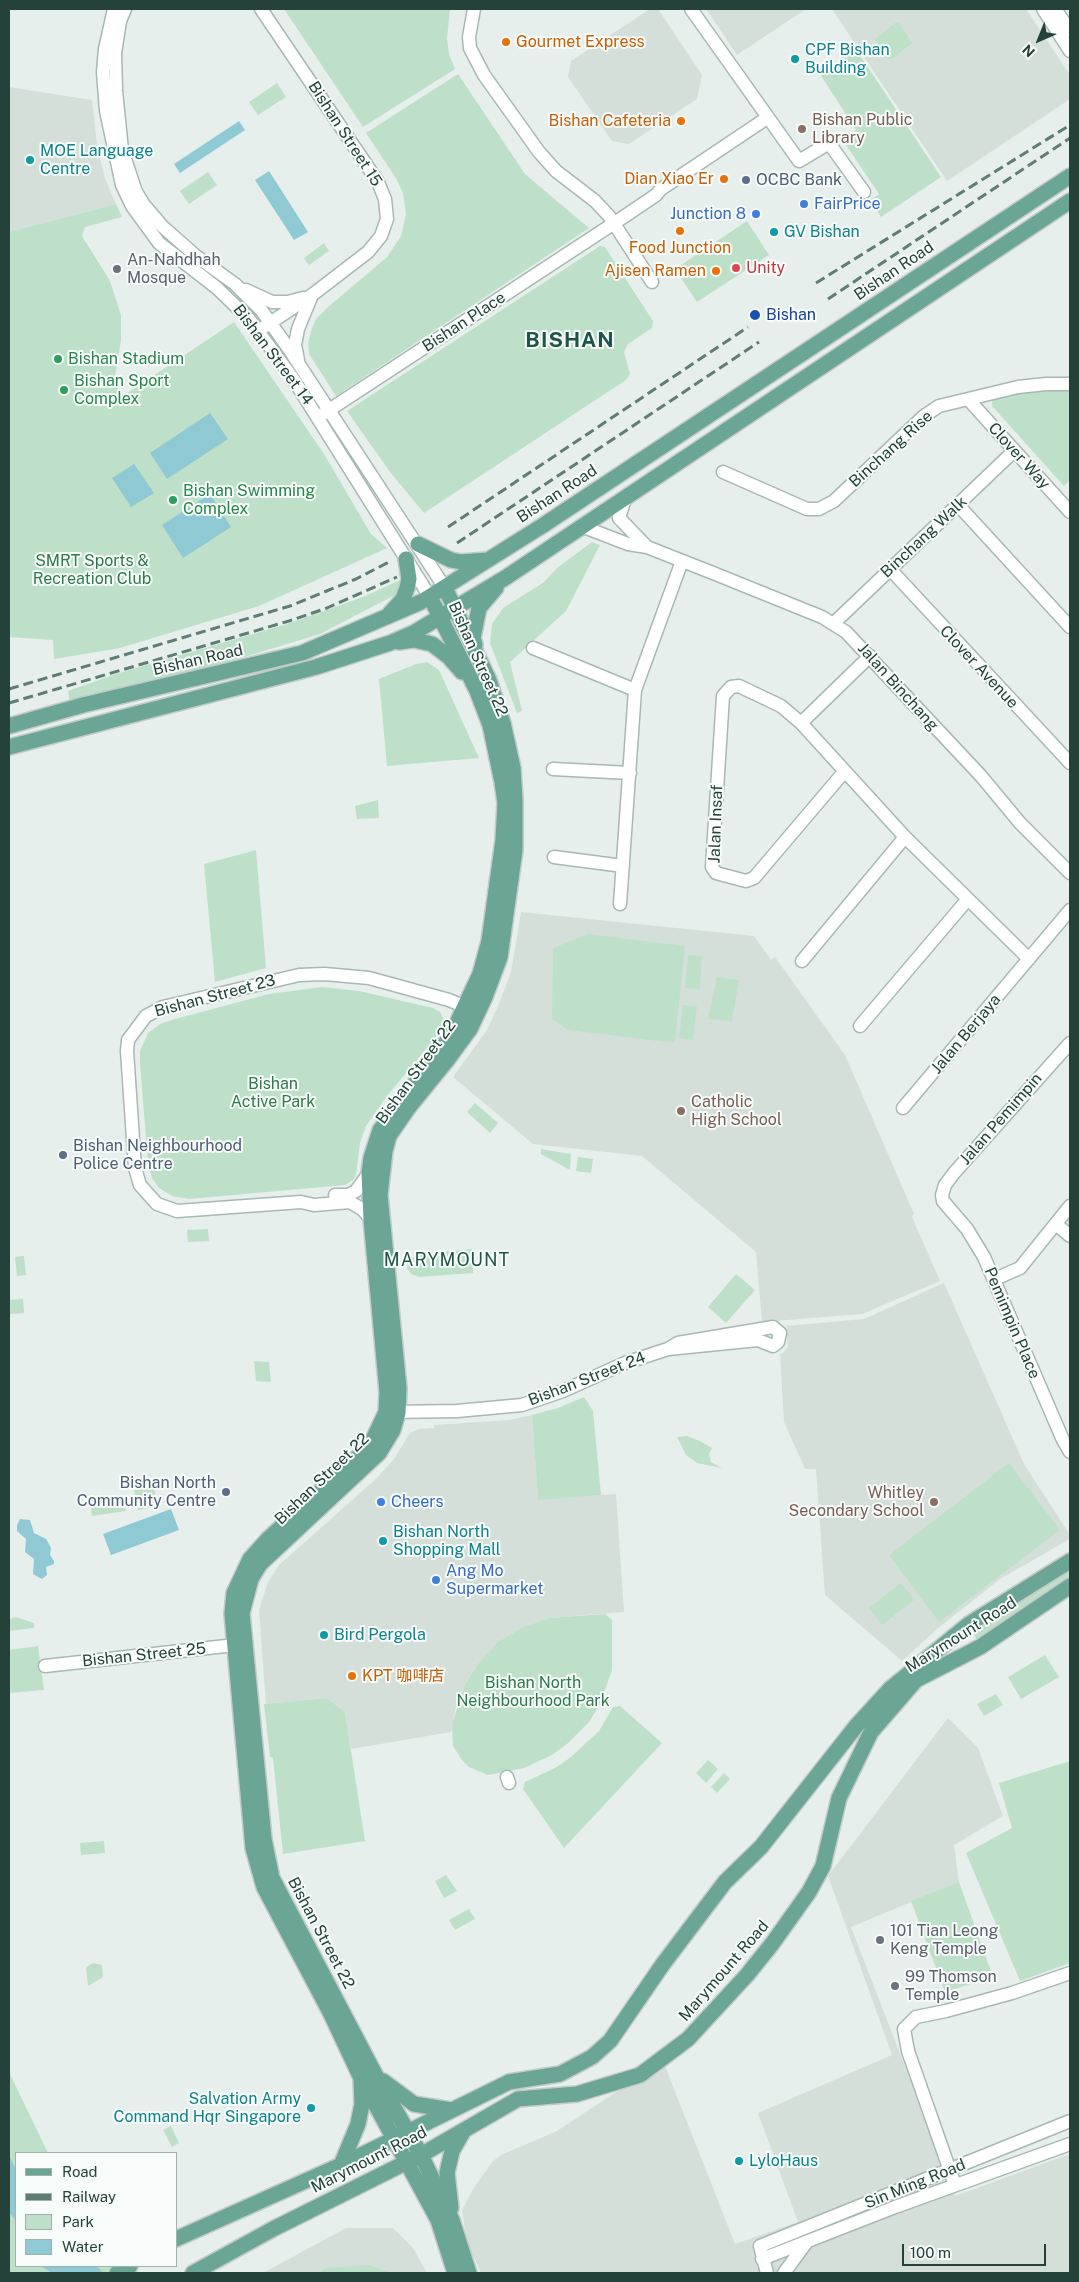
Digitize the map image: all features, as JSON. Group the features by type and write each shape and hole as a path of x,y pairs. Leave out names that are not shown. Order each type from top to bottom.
{"main road":[{"name":"Bishan Road","path":"9,726 83,706 302,653 430,597 1070,176"},
{"path":"390,643 505,578 1070,201"},
{"path":"418,544 451,560 461,562 488,560"},
{"path":"383,619 403,599 410,579 406,559"},
{"path":"475,646 473,638 479,608 505,578"},
{"name":"Bishan Street 22","path":"445,588 475,646 489,680 503,723 512,768 515,800 514,850 507,916 500,956 471,1010 380,1130 370,1158 371,1219 387,1392 392,1413 393,1430 380,1452 260,1564 246,1595 242,1612 239,1644 253,1848 264,1887 331,2014 402,2135 421,2155 452,2220"},
{"name":"Bishan Street 22","path":"392,1413 399,1388 380,1196 385,1151 389,1136 404,1114 470,1029 471,1010 490,941 496,900 505,803 492,733 477,691 430,597"},
{"path":"9,747 272,679 390,643 414,640 432,644 449,657 477,691"},
{"name":"Marymount Road","path":"178,2238 341,2165 509,2082 560,2074 592,2057 610,2041 725,1882 761,1847 857,1725 890,1689 969,1624 1070,1561"},
{"name":"Marymount Road","path":"193,2273 273,2229 421,2155 518,2099 577,2094 640,2075 688,2038 747,1975 809,1892 823,1866 839,1798 871,1732 916,1680 980,1647 1070,1586"},
{"path":"341,2165 358,2124 369,2077 414,2104 450,2110"},
{"path":"463,2130 452,2151 446,2173 452,2220 469,2273"},
{"name":"Bishan Street 22","path":"402,2135 406,2162 438,2220 455,2273"}],"street":[{"name":"Bishan Street 14","path":"114,9 105,49 103,72 106,111 122,185 132,206 159,243 238,306 292,376 430,597"},
{"name":"Bishan Street 14","path":"125,9 120,21 115,53 116,92 122,150 129,176 144,205 152,216 177,240 235,284 270,323 329,409 445,588"},
{"name":"Bishan Street 15","path":"257,331 312,295 368,252 381,236 387,219 385,199 378,182 261,9"},
{"path":"474,9 470,31 470,48 484,75 539,152 556,171 594,201 614,224 652,282"},
{"path":"691,9 799,161 826,143 831,144 864,192"},
{"path":"697,9 733,64 734,69"},
{"path":"1042,9 1070,50"},
{"path":"1055,9 1070,32"},
{"name":"Bishan Place","path":"329,409 614,224 656,195 661,189 769,121"},
{"path":"235,284 272,302 288,302 312,295"},
{"path":"298,364 295,345 298,329 312,295"},
{"name":"Binchang Rise","path":"723,472 807,509 819,509 834,501 931,410 939,406 1018,387 1070,384"},
{"name":"Clover Way","path":"968,399 1070,512"},
{"path":"323,424 323,414 329,409"},
{"name":"Binchang Walk","path":"834,623 959,506 1014,451"},
{"name":"Jalan Binchang","path":"626,496 619,518 647,547"},
{"path":"959,506 1070,627"},
{"name":"Jalan Binchang","path":"581,526 628,544 647,547 834,623 870,656 981,776 1020,824 1070,873"},
{"path":"620,904 634,690 682,561"},
{"name":"Clover Avenue","path":"890,569 1070,763"},
{"path":"532,648 634,690"},
{"path":"870,656 801,723 905,837 1029,959"},
{"name":"Jalan Insaf","path":"801,723 781,706 739,686 731,687 723,696 712,867 716,873 746,881 754,878 844,772"},
{"path":"553,769 630,773"},
{"path":"802,961 905,837"},
{"path":"554,857 623,866"},
{"path":"860,1026 968,898"},
{"name":"Jalan Berjaya","path":"903,1108 1070,910"},
{"name":"Bishan Street 23","path":"371,1219 362,1209 350,1202 314,1205 301,1202 177,1211 157,1204 148,1197 140,1185 134,1168 127,1051 128,1040 134,1029 146,1016 163,1008 299,975 324,974 369,978 449,1000 471,1010"},
{"name":"Jalan Pemimpin","path":"943,1201 945,1185 954,1173 1070,1043"},
{"name":"Bishan Street 23","path":"301,1202 311,1197 348,1194 361,1186 369,1173"},
{"name":"Pemimpin Place","path":"943,1201 967,1229 995,1279 1063,1440 1070,1452"},
{"path":"995,1279 1020,1268 1070,1206"},
{"path":"1056,1224 1070,1236"},
{"name":"Bishan Street 24","path":"392,1413 483,1410 522,1405 563,1391 634,1360 668,1349 758,1340 773,1346 778,1342 780,1333 773,1327 765,1328 678,1343 668,1349"},
{"name":"Bishan Street 25","path":"45,1666 239,1644"},
{"path":"955,2185 908,2051 904,2029 916,2017 1012,1993 1070,1973"},
{"name":"Sin Ming Road","path":"766,2251 1070,2121"},
{"name":"Sin Ming Road","path":"766,2251 808,2241 1070,2144"},
{"path":"784,2273 808,2241"},
{"path":"766,2251 767,2273"},
{"path":"766,2251 778,2273"}],"shaded area":[{"path":"650,9 658,9 702,75 697,99 629,144 612,141 568,77 571,61"},
{"path":"706,9 806,9 737,55"},
{"path":"832,9 1026,9 1070,75 1070,99 947,181"},
{"path":"9,87 92,100 97,145 105,179 116,204 9,232"},
{"name":"Catholic High School","path":"521,912 754,936 771,960 775,957 845,1055 914,1214 912,1217 940,1281 862,1314 762,1322 756,1252 642,1156 533,1144 453,1077 487,1030 499,1004 511,972"},
{"name":"Whitley Secondary School","path":"944,1283 1024,1464 1070,1535 1070,1539 1000,1579 937,1629 902,1661 825,1595 816,1469 805,1469 784,1422 780,1354 788,1347 786,1326 864,1319"},
{"path":"532,1415 538,1499 616,1494 624,1612 549,1618 523,1627 499,1641 480,1661 465,1684 455,1710 451,1732 351,1749 345,1712 327,1698 266,1704 259,1610 268,1582 279,1565 376,1479 394,1459 410,1433 419,1429 434,1428 434,1425 510,1420"},
{"path":"948,1718 978,1748 1003,1816 954,1845 959,1882 851,1927 955,2196 1070,2154 1070,2273 481,2273 467,2242 462,2210 473,2189 493,2161 501,2155 557,2131 663,2061 735,2244 798,2222 758,2113 892,2055 828,1876"},
{"path":"346,2228 393,2228 413,2248 427,2273 263,2273"}],"green space":[{"path":"284,9 450,9 447,39 449,54 455,69 363,127"},
{"path":"895,23 899,23 912,43 892,59 888,59 875,39"},
{"path":"857,51 941,177 881,217 870,200 879,194 842,139 856,130 820,74"},
{"path":"458,74 525,174 589,228 336,396 309,354 308,343 312,328 316,319 327,308 387,257 401,236 406,214 403,193 397,180 366,133"},
{"path":"277,83 286,97 258,115 249,102"},
{"path":"208,172 217,185 189,204 180,191"},
{"name":"SMRT Sports & Recreation Club","path":"116,204 122,217 85,227 82,236 110,281 121,315 121,340 114,382 123,396 234,322 324,454 371,534 387,548 259,606 120,648 54,659 53,640 9,637 9,232"},
{"path":"747,221 769,255 697,302 675,269"},
{"path":"324,243 329,251 309,265 304,258"},
{"path":"600,246 605,247 653,321 652,328 628,344 624,352 630,374 626,380 424,513 390,472 347,411"},
{"path":"1045,389 1070,391 1070,480 1064,486 992,406 992,400 1000,396"},
{"path":"592,542 600,545 566,611 510,662 522,711 517,713 490,643 492,624 503,608 544,582 557,568"},
{"path":"400,580 397,594 320,634 241,658 70,704 68,691 119,673 284,625 363,597"},
{"path":"427,662 439,670 479,758 387,766 379,679 416,664"},
{"path":"378,800 379,818 357,819 355,806"},
{"path":"256,850 266,968 215,982 204,864"},
{"path":"588,934 685,946 675,1043 568,1030 552,1019 553,948"},
{"path":"688,955 702,956 700,989 685,988"},
{"path":"717,977 739,980 732,1021 708,1019"},
{"name":"Bishan Active Park","path":"322,987 359,991 433,1008 440,1012 444,1020 440,1032 387,1096 366,1126 360,1143 356,1175 353,1180 345,1185 189,1199 172,1196 159,1188 152,1178 148,1162 140,1064 140,1051 148,1033 160,1024 175,1019 269,994"},
{"path":"683,1005 697,1006 693,1040 679,1038"},
{"path":"475,1103 498,1123 490,1133 467,1112"},
{"path":"541,1149 571,1154 570,1170 541,1154"},
{"path":"578,1157 593,1159 591,1173 576,1171"},
{"path":"208,1229 209,1241 188,1242 187,1230"},
{"path":"472,1249 473,1273 419,1277 411,1274 407,1268 408,1261 418,1254"},
{"path":"24,1256 26,1275 17,1276 15,1257"},
{"path":"736,1274 755,1290 726,1323 708,1307"},
{"path":"23,1299 24,1313 10,1314 9,1300"},
{"path":"254,1361 269,1362 271,1382 256,1381"},
{"path":"584,1397 593,1411 601,1495 538,1500 532,1415 558,1408"},
{"path":"687,1436 712,1448 709,1454 711,1462 722,1468 697,1463 686,1455 677,1437"},
{"path":"1009,1463 1060,1530 939,1622 889,1555"},
{"path":"154,1487 157,1506 138,1510 134,1490"},
{"path":"123,1496 126,1511 92,1516 90,1501"},
{"path":"1070,1561 1070,1586 980,1647 969,1624"},
{"path":"901,1583 914,1600 882,1625 869,1608"},
{"name":"Bishan North Neighbourhood Park","path":"605,1614 612,1620 612,1670 600,1704 589,1722 567,1744 552,1755 524,1768 488,1775 469,1767 453,1746 452,1724 465,1684 480,1661 499,1641 523,1627 549,1618"},
{"path":"16,1617 34,1623 34,1628 9,1631 9,1619"},
{"path":"38,1646 44,1690 9,1693 9,1650"},
{"path":"1045,1655 1059,1677 1021,1699 1008,1677"},
{"path":"996,1694 1003,1705 984,1716 977,1704"},
{"path":"327,1698 345,1712 365,1841 283,1854 273,1758 270,1757 264,1704"},
{"path":"620,1706 662,1743 564,1848 523,1789 525,1782 557,1767 571,1757 599,1731 613,1707"},
{"path":"708,1760 718,1769 706,1783 696,1773"},
{"path":"1070,1761 1070,1963 1020,1981 966,1853 1012,1828 999,1783"},
{"path":"724,1773 730,1779 717,1793 711,1787"},
{"path":"104,1841 105,1853 81,1855 80,1843"},
{"path":"446,1875 457,1891 444,1898 435,1881"},
{"path":"959,1882 993,1977 945,1992 911,1901"},
{"path":"469,1909 475,1919 455,1930 449,1920"},
{"path":"93,1963 102,1965 103,1977 88,1986 86,1967"},
{"path":"9,2072 48,2152 15,2152 15,2267 131,2267 134,2273 9,2273"},
{"path":"171,2126 179,2143 172,2147 163,2130"},
{"path":"369,2265 392,2273 321,2273 325,2268"}],"water":[{"path":"239,121 245,130 180,173 174,164"},
{"path":"269,171 308,232 294,240 255,180"},
{"path":"210,413 228,439 167,479 150,453"},
{"path":"134,464 154,493 131,507 112,478"},
{"path":"210,494 231,527 183,558 162,525"},
{"path":"171,1509 179,1530 111,1555 103,1534"},
{"path":"20,1519 30,1520 34,1533 46,1539 51,1548 50,1555 54,1564 46,1567 47,1575 42,1579 33,1574 34,1559 25,1552 26,1539 17,1531"},
{"path":"9,2156 15,2167 15,2220 9,2212"},
{"path":"43,2267 98,2267 103,2273 52,2273"}],"waterway":[{"path":"1070,1216 1070,1225"}],"railway":[{"path":"816,283 1070,125"},
{"path":"828,299 1070,138"},
{"path":"448,527 748,327"},
{"path":"457,543 759,342"},
{"path":"9,689 290,606 356,579 389,562"},
{"path":"9,703 289,621 327,608 397,577"}],"place":[{"name":"Gourmet Express","path":"506,42"},
{"name":"CPF Bishan Building","path":"795,59"},
{"name":"Bishan Cafeteria","path":"681,121"},
{"name":"Bishan Public Library","path":"802,129"},
{"name":"MOE Language Centre","path":"30,160"},
{"name":"Dian Xiao Er","path":"724,179"},
{"name":"OCBC Bank","path":"746,180"},
{"name":"FairPrice","path":"804,204"},
{"name":"Junction 8","path":"756,214"},
{"name":"Food Junction","path":"680,231"},
{"name":"GV Bishan","path":"774,232"},
{"name":"Unity","path":"736,268"},
{"name":"An-Nahdhah Mosque","path":"117,269"},
{"name":"Ajisen Ramen","path":"716,271"},
{"name":"Bishan","path":"755,315"},
{"name":"Bishan Stadium","path":"58,359"},
{"name":"Bishan Sport Complex","path":"64,390"},
{"name":"Bishan Swimming Complex","path":"173,500"},
{"name":"Catholic High School","path":"681,1111"},
{"name":"Bishan Neighbourhood Police Centre","path":"63,1155"},
{"name":"Bishan North Community Centre","path":"226,1492"},
{"name":"Cheers","path":"381,1502"},
{"name":"Whitley Secondary School","path":"934,1502"},
{"name":"Bishan North Shopping Mall","path":"383,1541"},
{"name":"Ang Mo Supermarket","path":"436,1580"},
{"name":"Bird Pergola","path":"324,1635"},
{"name":"KPT 咖啡店","path":"352,1676"},
{"name":"101 Tian Leong Keng Temple","path":"880,1940"},
{"name":"99 Thomson Temple","path":"895,1986"},
{"name":"Salvation Army Command Hqr Singapore","path":"311,2108"},
{"name":"LyloHaus","path":"739,2161"}],"district":[{"name":"BISHAN","path":"570,341"},
{"name":"MARYMOUNT","path":"447,1260"}]}
